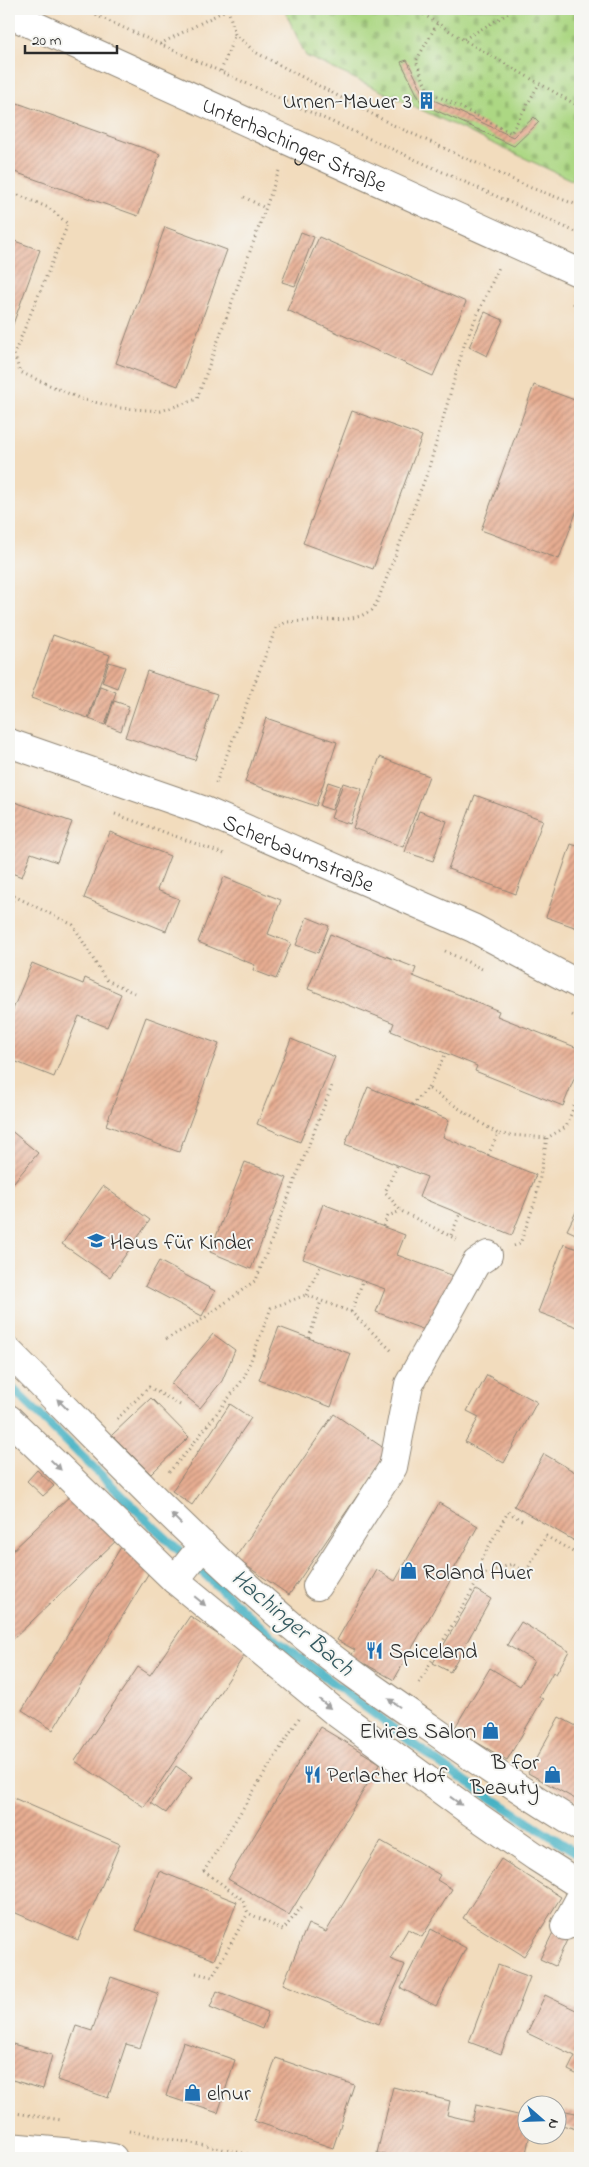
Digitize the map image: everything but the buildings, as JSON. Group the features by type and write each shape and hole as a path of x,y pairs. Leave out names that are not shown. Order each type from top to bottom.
{"street":[{"name":"Unterhachinger Straße","path":"9,14 580,273"},
{"name":"Scherbaumstraße","path":"9,743 205,811 472,928 580,985"},
{"path":"317,1586 393,1467 408,1384 476,1263 488,1255"},
{"path":"9,1352 97,1440 189,1563 313,1694 468,1810 536,1857 580,1884"},
{"path":"9,1419 189,1563 292,1626 356,1676 404,1710 491,1770 580,1827"},
{"path":"565,1926 580,1898"},
{"path":"9,2147 113,2158"}],"path":[{"path":"82,9 580,234"},
{"path":"123,66 160,44 228,9 235,34 255,52 391,124 529,187 580,206"},
{"path":"414,9 580,107"},
{"path":"464,40 516,9"},
{"path":"437,24 416,61 428,91 510,133 539,84"},
{"path":"220,71 235,34"},
{"path":"9,190 50,208 68,224 14,354 20,372 81,399 120,408 161,411 198,399 281,165"},
{"path":"244,197 265,208"},
{"path":"205,811 276,628 286,622 347,619 361,616 372,610 378,600 428,471 466,342 509,240"},
{"path":"111,812 232,857"},
{"path":"9,893 73,925 104,979 134,993"},
{"path":"9,911 14,896"},
{"path":"442,949 490,973"},
{"path":"564,1011 580,1019"},
{"path":"412,1105 428,1088 446,1053"},
{"path":"166,1339 202,1319 256,1280 333,1083"},
{"path":"428,1088 498,1134 547,1138 566,1127 580,1091"},
{"path":"488,1155 498,1134"},
{"path":"397,1166 385,1192 401,1211 451,1235 475,1251 488,1255 520,1244 536,1199 547,1138"},
{"path":"383,1226 388,1216 401,1211"},
{"path":"451,1235 460,1214"},
{"path":"306,1295 321,1265"},
{"path":"351,1312 363,1281"},
{"path":"168,1473 190,1448 244,1378 271,1308 306,1295 351,1312 397,1357 408,1384"},
{"path":"309,1338 321,1300"},
{"path":"97,1440 149,1387 182,1406"},
{"path":"404,1710 481,1575 480,1562 508,1512 523,1521"},
{"path":"481,1575 512,1564 526,1572 546,1536 580,1556"},
{"path":"304,1904 283,1930 248,1914 242,1899 204,1870 313,1694"},
{"path":"196,1973 212,1977 248,1914"},
{"path":"9,2112 64,2120"},
{"path":"126,2131 268,2158"}],"green space":[{"path":"284,9 580,9 580,184 306,56"}],"waterway":[{"name":"Hachinger Bach","path":"9,1385 155,1528 271,1636 451,1772 580,1855"}],"place":[{"name":"Urnen-Mauer 3","path":"426,100"},
{"name":"Haus für Kinder","path":"96,1241"},
{"name":"Roland Auer","path":"409,1571"},
{"name":"Spiceland","path":"375,1650"},
{"name":"Elviras Salon","path":"490,1730"},
{"name":"Perlacher Hof","path":"313,1774"},
{"name":"B for Beauty","path":"553,1774"},
{"name":"elnur","path":"193,2092"}]}
